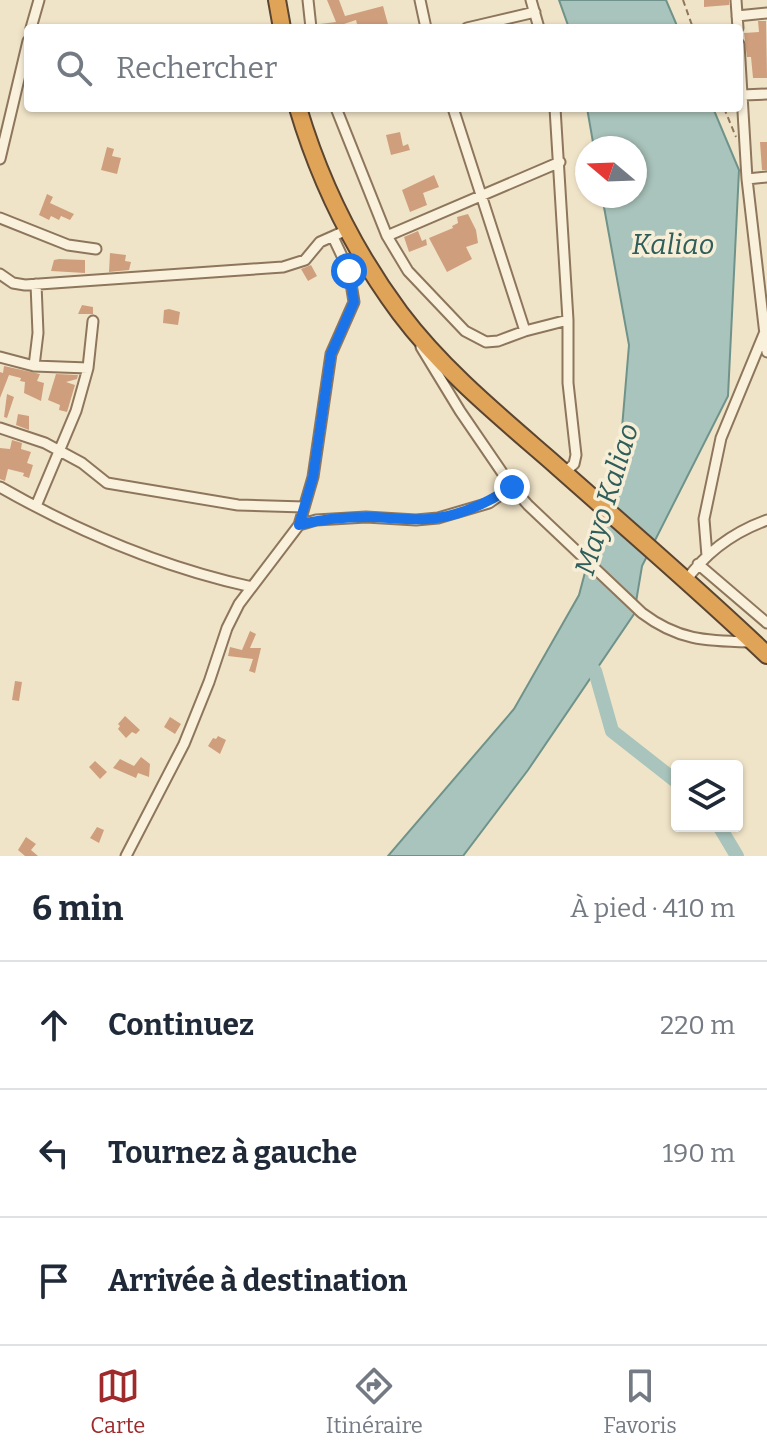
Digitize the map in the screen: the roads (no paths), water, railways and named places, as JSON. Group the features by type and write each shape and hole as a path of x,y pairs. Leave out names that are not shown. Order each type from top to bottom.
{"highway":[{"path":"277,0 281,24"},
{"path":"299,112 340,234 420,336 452,371 767,655"}],"street":[{"path":"32,24 39,0"},
{"path":"308,0 311,24"},
{"path":"420,0 425,24"},
{"path":"531,0 538,24"},
{"path":"736,0 738,24"},
{"path":"484,24 535,12"},
{"path":"737,16 767,13"},
{"path":"0,159 24,58"},
{"path":"767,94 743,95 747,179 767,352"},
{"path":"338,112 387,236 408,271 465,331 486,342 498,341 568,320"},
{"path":"454,112 525,331"},
{"path":"555,112 568,320 568,383 576,455 574,464 564,473"},
{"path":"387,236 560,162"},
{"path":"747,179 767,177"},
{"path":"0,218 68,245 96,249"},
{"path":"0,274 13,283 36,284 283,267 305,260 320,242 340,234 349,271 354,302 331,354 313,477 299,525 252,587 227,628 184,744 126,856"},
{"path":"34,366 38,333 36,284"},
{"path":"36,506 76,411 88,368 93,321"},
{"path":"707,556 704,519 721,438 765,332"},
{"path":"420,336 426,359 512,487 642,613 661,628 683,636 704,641 754,642"},
{"path":"0,357 34,366 88,368"},
{"path":"0,428 58,450 82,463 107,483 238,505 304,507"},
{"path":"0,487 36,506 165,562 252,587"},
{"path":"299,525 316,520 366,517 438,518 489,503 512,487"},
{"path":"685,582 707,556 753,525 767,520"},
{"path":"698,564 767,623"}],"water":[{"path":"559,0 666,0 676,24 568,24"},
{"name":"Kaliao","path":"588,112 715,112 739,170 728,396 642,566 634,614 528,770 463,856 388,856 514,709 579,595 596,531 616,499 629,345 604,208 647,208 647,136 592,136"}],"waterway":[{"path":"595,671 612,731 671,777"},
{"path":"723,832 737,856"}],"water label":[{"name":"Mayo Kaliao","path":"606,499"}]}
